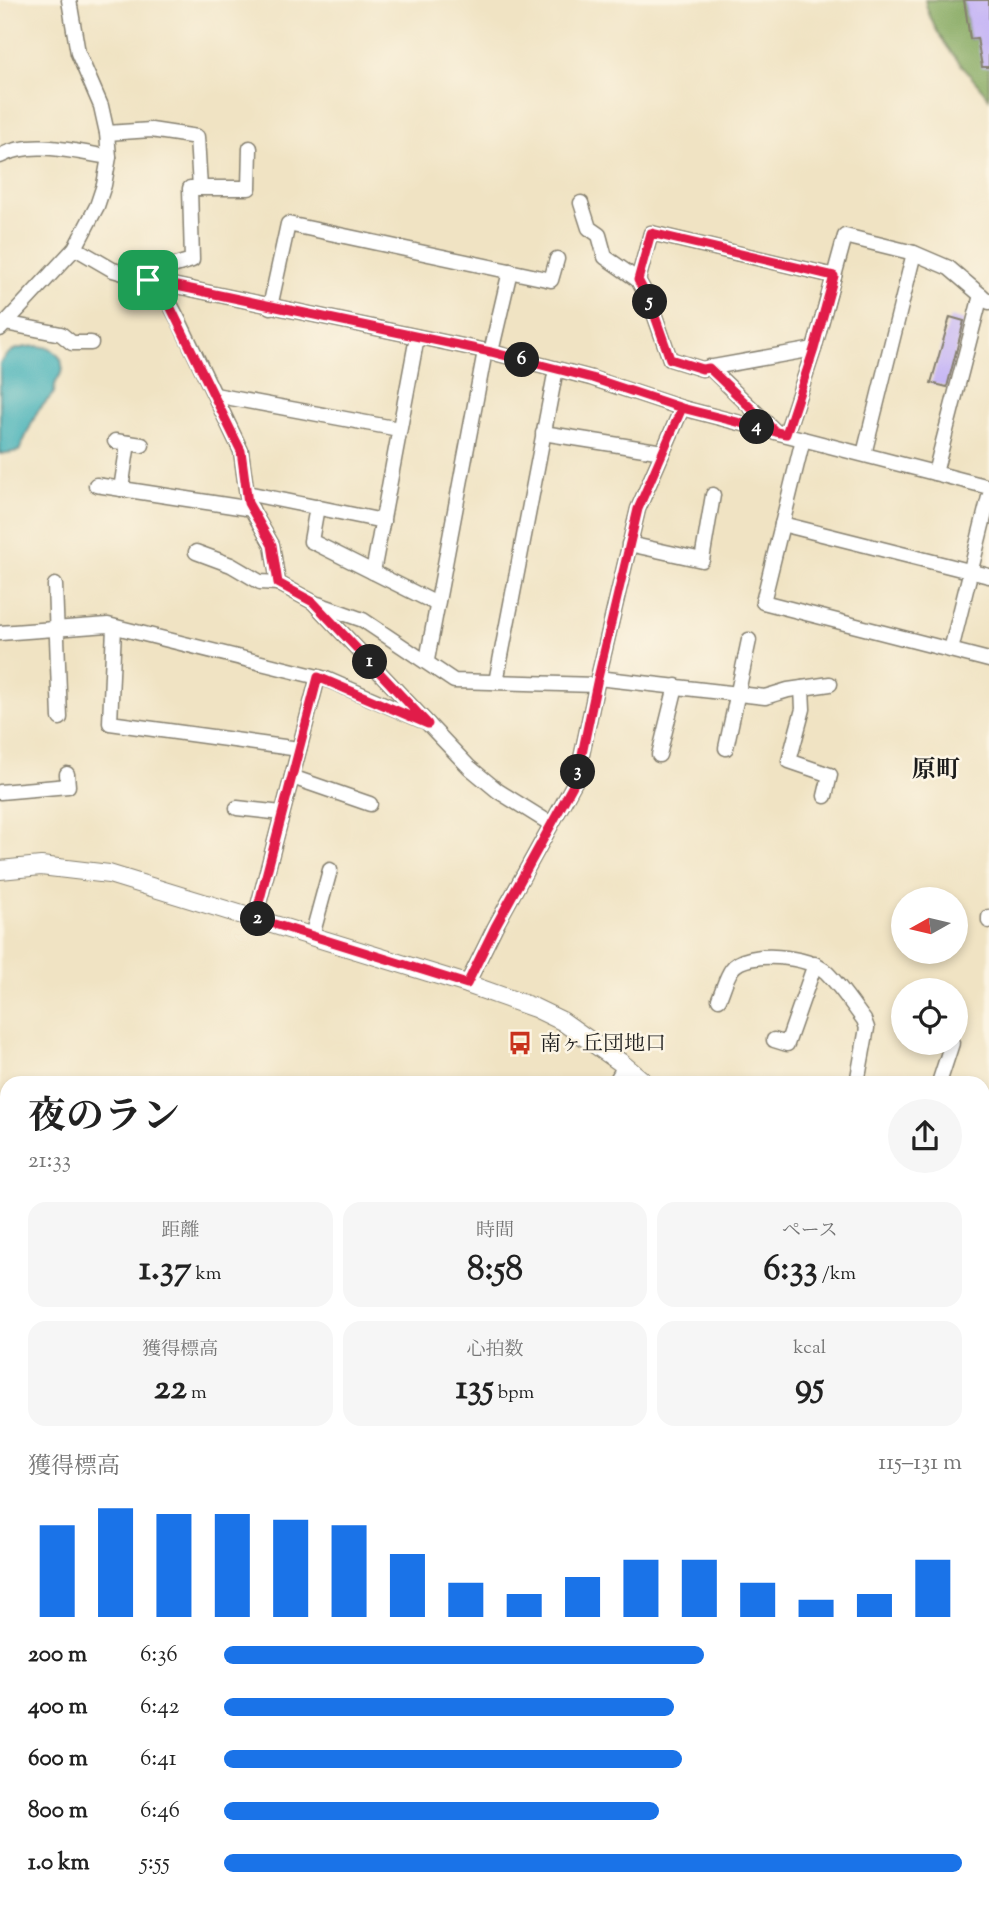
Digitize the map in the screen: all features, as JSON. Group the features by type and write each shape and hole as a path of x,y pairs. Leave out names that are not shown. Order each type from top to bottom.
{"street":[{"path":"3,326 75,248 97,206 104,185 109,158 107,133 101,106 78,53 69,0"},
{"path":"107,133 151,130 179,132 197,137 200,188"},
{"path":"0,156 24,148 44,148 109,158"},
{"path":"148,280 159,270 192,260 190,188 249,188 250,148"},
{"path":"581,203 589,228 599,235 605,257 638,280 654,311 670,359 702,369 814,349"},
{"path":"270,307 288,224 551,280 557,259"},
{"path":"638,280 651,233 834,276"},
{"path":"781,433 814,349 845,236 914,253 949,268 985,299 936,473"},
{"path":"75,248 113,270 148,280 488,352 592,378 682,408 989,486"},
{"path":"864,454 914,253"},
{"path":"427,660 488,352 510,271"},
{"path":"148,280 167,300 241,451 247,493 252,509 272,545 278,583"},
{"path":"3,326 61,334 72,343 90,343"},
{"path":"373,572 416,337"},
{"path":"709,368 781,433"},
{"path":"496,682 556,369"},
{"path":"215,395 400,429"},
{"path":"467,984 495,927 577,778 638,509 682,408"},
{"path":"543,433 663,452"},
{"path":"803,439 763,602 989,660"},
{"path":"121,489 129,443"},
{"path":"96,485 252,509"},
{"path":"247,493 383,521"},
{"path":"629,544 702,560 713,495"},
{"path":"951,650 989,497"},
{"path":"317,507 311,541 438,604"},
{"path":"782,524 989,576"},
{"path":"196,552 232,565 260,582 278,583 313,602 363,620 427,660 454,681 597,682 676,686 765,697 788,690 830,684"},
{"path":"55,585 60,718"},
{"path":"313,602 469,767 499,791 551,824"},
{"path":"0,633 114,626 318,677 428,724"},
{"path":"114,626 110,723 299,749"},
{"path":"726,748 749,640"},
{"path":"255,918 318,677"},
{"path":"659,755 676,686"},
{"path":"802,688 803,709 789,761 830,775 825,796"},
{"path":"0,792 68,786 67,774"},
{"path":"292,778 370,804"},
{"path":"237,808 282,813"},
{"path":"0,870 41,866 109,874 467,984 535,1008 562,1021 637,1076"},
{"path":"312,936 330,870"},
{"path":"719,999 732,967 741,962 779,957 815,964 827,972 864,1020 867,1028 858,1076"},
{"path":"774,1040 787,1044 815,964"},
{"path":"941,1076 948,1055"},
{"path":"619,1076 625,1066"}],"green space":[{"path":"925,0 964,0 970,39 977,38 989,53 989,98 942,40"}],"water":[{"path":"38,346 50,348 56,353 61,359 63,370 55,384 54,393 37,412 19,451 0,454 0,364 11,352"}],"building":[{"path":"964,0 989,0 989,67 982,67 977,38 970,39"},
{"path":"950,317 964,321 947,387 931,383"}],"place":[{"name":"南ヶ丘団地口","path":"520,1043"}],"district":[{"name":"原町","path":"936,769"}],"route":[{"path":"148,280 167,300 241,451 248,503 272,545 278,583 313,602 428,724 318,677 255,918 467,984 495,927 577,778 638,509 682,408 776,432 786,434 834,276 651,233 638,280 650,302 670,359 702,369 709,368 776,432 682,408 592,378 491,352 148,280"}]}
